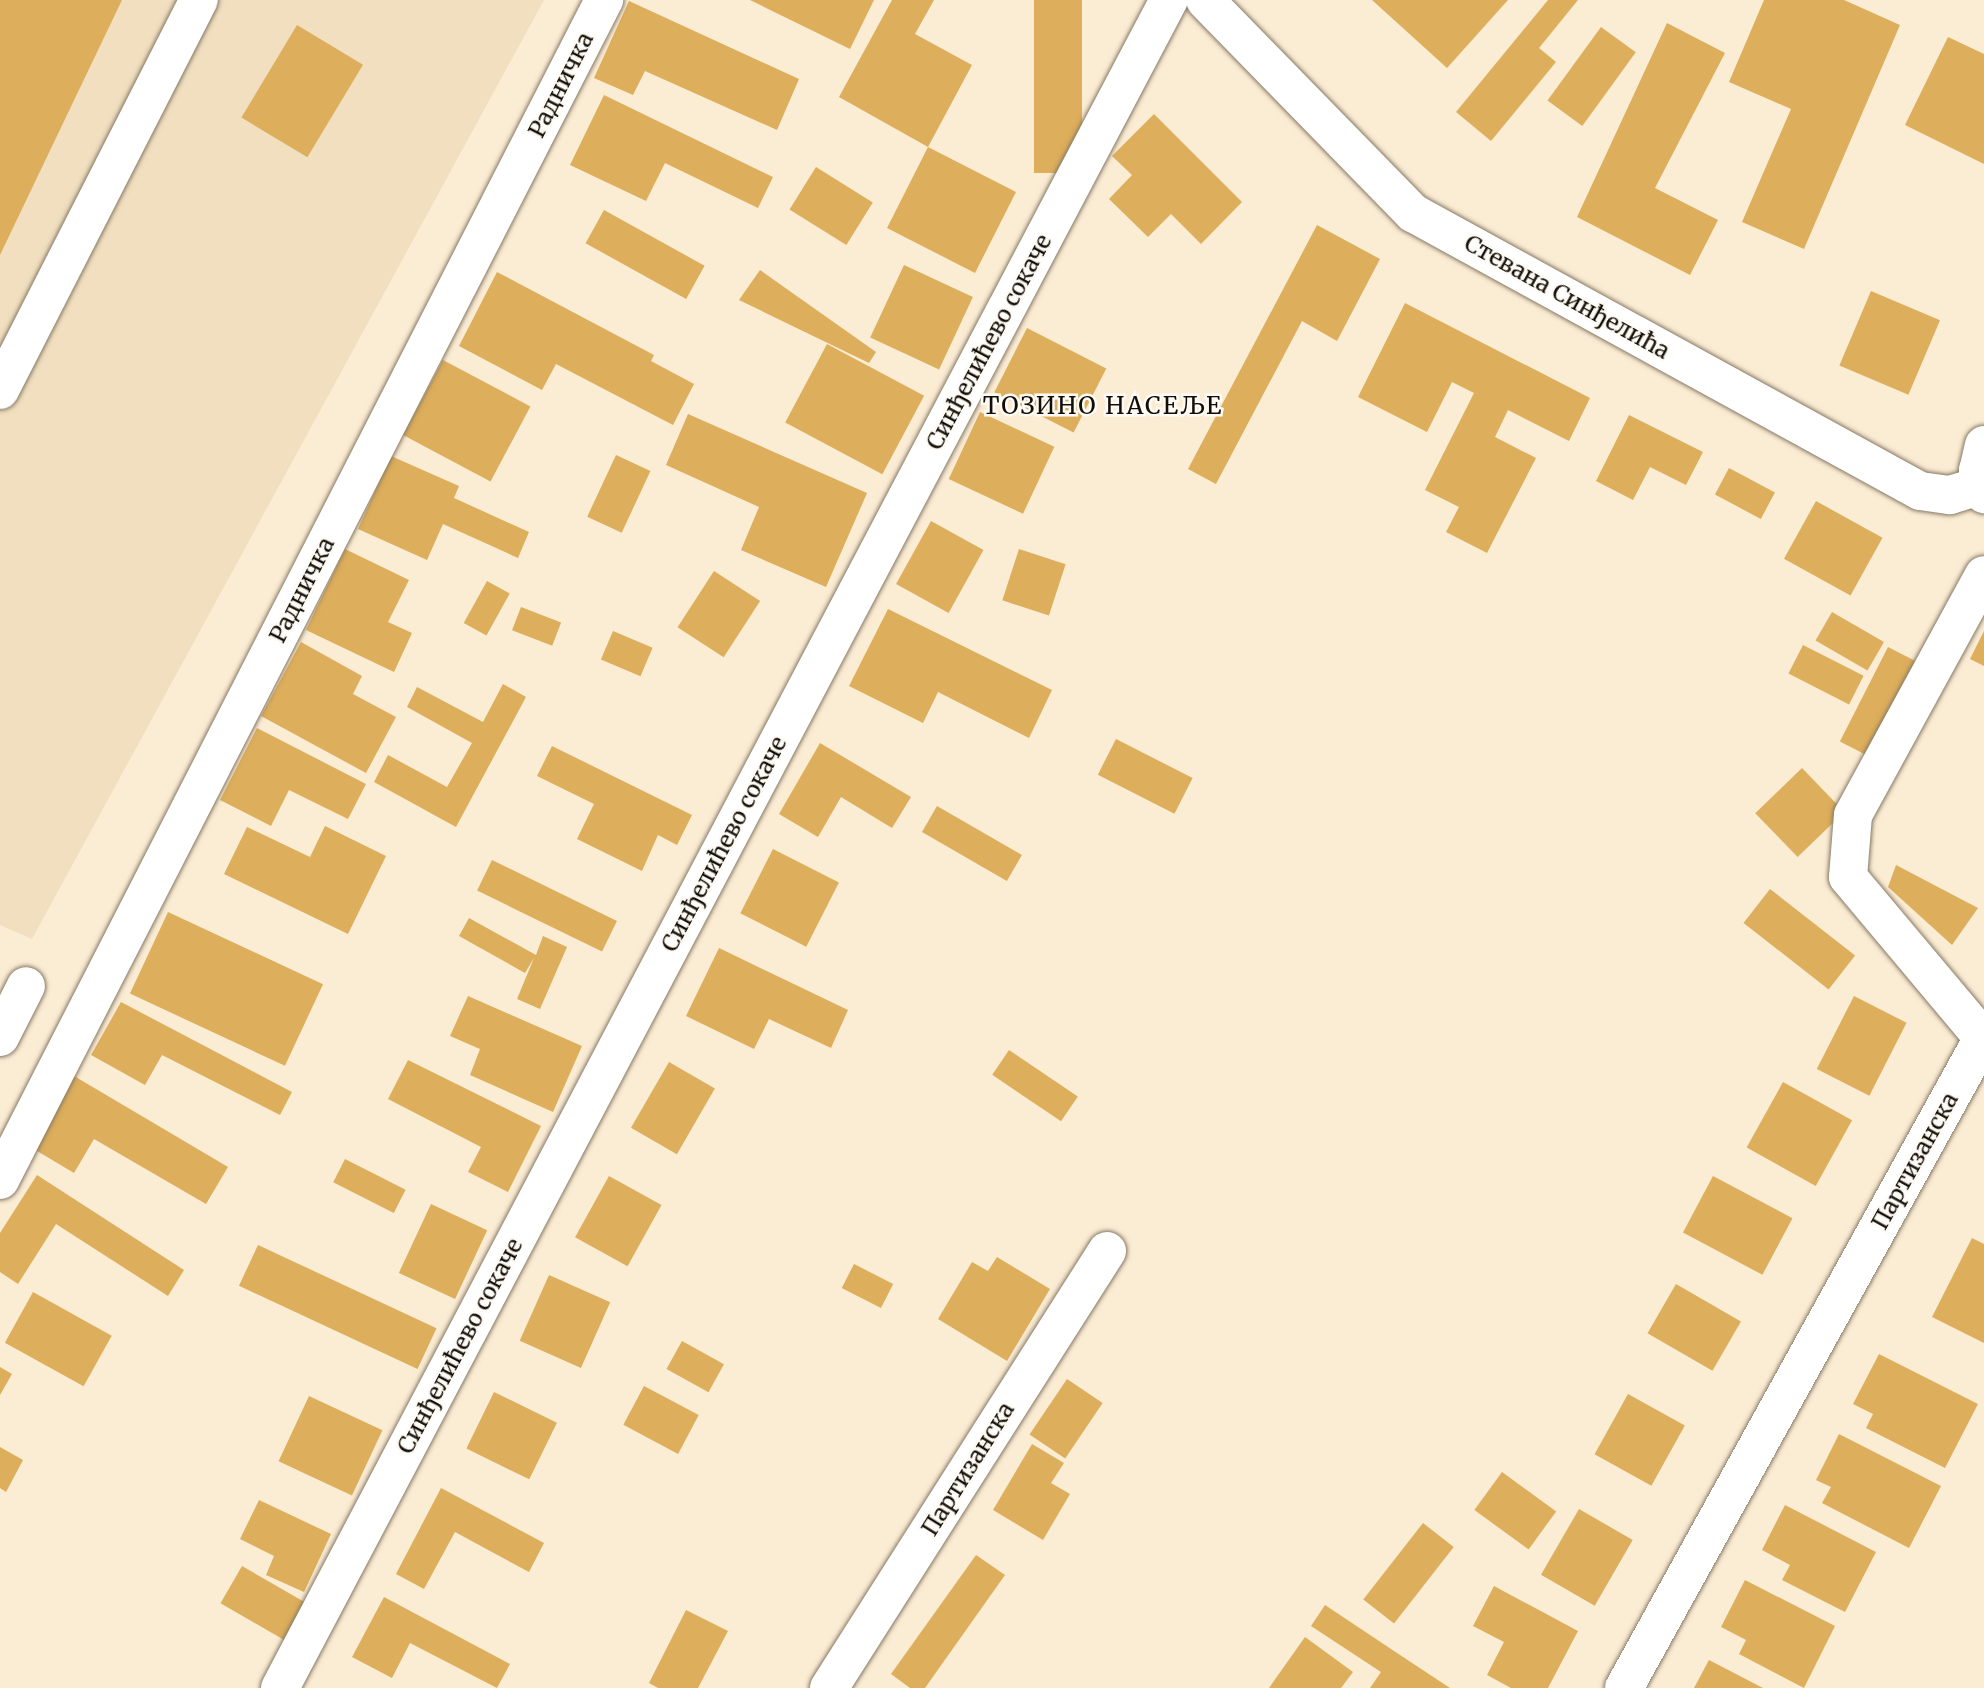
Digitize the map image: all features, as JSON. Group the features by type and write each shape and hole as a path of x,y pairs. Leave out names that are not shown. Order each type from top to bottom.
{"street":[{"path":"0,390 199,0"},
{"name":"Радничка","path":"0,1180 604,0"},
{"name":"Синђелићево сокаче","path":"280,1688 1169,0"},
{"name":"Стевана Синђелића","path":"1205,0 1413,213 1920,491 1951,495 1982,490"},
{"path":"1982,490 1984,445"},
{"name":"Партизанска","path":"1624,1688 1983,1038 1848,877 1853,816 1984,575"},
{"path":"0,1037 26,986"},
{"name":"Партизанска","path":"829,1688 1107,1251"}],"shaded area":[{"path":"0,0 544,0 32,939 0,925"}],"building":[{"path":"0,0 122,0 0,255"},
{"path":"750,0 874,0 850,49"},
{"path":"892,0 934,0 915,34 972,65 928,147 839,97"},
{"path":"1034,0 1082,0 1082,173 1034,173"},
{"path":"1372,0 1508,0 1447,68"},
{"path":"1548,0 1578,0 1539,48 1556,62 1491,141 1456,112"},
{"path":"1764,0 1844,0 1900,25 1804,249 1742,222 1791,109 1729,82"},
{"path":"629,1 799,79 777,130 645,71 633,95 594,78"},
{"path":"1667,23 1725,53 1655,188 1718,220 1690,275 1577,217"},
{"path":"297,25 363,65 307,157 241,118"},
{"path":"1601,27 1636,52 1582,126 1548,101"},
{"path":"1948,37 1984,54 1984,164 1905,125"},
{"path":"604,95 773,177 758,208 665,163 646,201 570,165"},
{"path":"1154,114 1242,202 1201,244 1171,214 1148,237 1109,199 1132,175 1112,156"},
{"path":"928,147 1016,192 975,273 887,228"},
{"path":"816,167 873,203 846,245 790,209"},
{"path":"604,210 705,266 686,299 586,243"},
{"path":"1317,225 1380,259 1337,341 1302,321 1216,484 1188,469"},
{"path":"904,265 973,297 939,370 870,338"},
{"path":"760,270 876,352 869,363 739,300"},
{"path":"497,272 654,355 651,361 694,384 673,425 556,364 542,390 459,346"},
{"path":"1871,291 1940,320 1908,395 1839,366"},
{"path":"1405,303 1590,398 1569,441 1508,410 1495,437 1536,458 1487,553 1446,532 1459,507 1425,490 1474,393 1452,382 1427,432 1358,397"},
{"path":"1027,328 1106,368 1074,433 994,392"},
{"path":"827,344 924,396 882,474 785,423"},
{"path":"443,360 530,406 491,482 403,435"},
{"path":"980,412 1054,447 1023,514 949,479"},
{"path":"688,414 867,493 826,587 741,550 759,507 666,465"},
{"path":"1629,415 1703,452 1686,485 1650,467 1633,500 1596,481"},
{"path":"616,455 650,471 622,533 587,517"},
{"path":"391,456 459,486 454,498 529,532 518,558 443,524 427,560 358,529"},
{"path":"1729,468 1775,492 1761,519 1715,494"},
{"path":"1816,501 1882,538 1850,596 1784,559"},
{"path":"931,521 983,550 949,613 896,584"},
{"path":"345,549 409,580 388,622 412,633 394,672 306,630"},
{"path":"1019,549 1066,564 1049,615 1002,600"},
{"path":"714,571 760,601 724,657 678,627"},
{"path":"487,581 510,594 486,636 464,623"},
{"path":"521,607 561,622 552,646 512,630"},
{"path":"888,609 1052,690 1029,738 938,692 923,723 849,686"},
{"path":"1832,612 1884,642 1867,671 1816,641"},
{"path":"613,631 653,648 640,676 601,660"},
{"path":"1984,631 1984,666 1970,659"},
{"path":"301,642 362,676 353,694 396,717 366,773 261,716"},
{"path":"1803,645 1864,676 1849,704 1788,674"},
{"path":"1888,647 1918,662 1870,757 1840,741"},
{"path":"503,684 526,697 456,827 374,782 388,755 447,787 472,743 407,707 417,687 483,722"},
{"path":"257,728 366,784 348,819 289,790 271,826 220,800"},
{"path":"1116,739 1193,778 1174,814 1098,775"},
{"path":"820,743 911,797 892,828 841,797 818,837 779,814"},
{"path":"552,746 692,815 677,845 658,835 642,871 577,839 594,804 537,776"},
{"path":"1802,768 1844,812 1798,857 1755,813"},
{"path":"937,806 1022,855 1007,881 922,832"},
{"path":"325,826 386,856 348,934 224,874 247,827 310,857"},
{"path":"773,849 839,883 806,947 740,913"},
{"path":"492,860 617,921 602,951 477,891"},
{"path":"1896,865 1978,908 1952,945 1888,887"},
{"path":"1770,889 1855,955 1829,989 1744,923"},
{"path":"168,912 323,984 285,1066 130,994"},
{"path":"469,918 536,955 543,936 567,947 540,1009 517,999 534,958 525,973 459,936"},
{"path":"719,948 848,1010 831,1048 769,1019 754,1049 686,1016"},
{"path":"468,996 582,1046 553,1112 470,1075 480,1049 450,1036"},
{"path":"1854,996 1907,1023 1869,1096 1817,1069"},
{"path":"121,1002 292,1092 280,1115 162,1055 145,1085 91,1055"},
{"path":"1009,1050 1078,1096 1061,1121 992,1075"},
{"path":"408,1060 541,1126 508,1192 468,1172 481,1147 388,1099"},
{"path":"669,1062 715,1088 677,1154 631,1128"},
{"path":"69,1073 228,1167 206,1204 94,1139 74,1173 27,1145"},
{"path":"1783,1082 1852,1120 1816,1186 1747,1148"},
{"path":"345,1159 406,1190 394,1213 333,1182"},
{"path":"37,1175 184,1270 168,1296 56,1224 18,1284 0,1272 0,1233"},
{"path":"609,1176 661,1205 628,1266 575,1237"},
{"path":"1713,1176 1792,1218 1762,1275 1683,1233"},
{"path":"431,1204 487,1230 455,1299 399,1273"},
{"path":"1972,1238 1984,1244 1984,1343 1932,1317"},
{"path":"258,1245 437,1328 418,1369 239,1286"},
{"path":"997,1257 1050,1289 1007,1361 938,1319 972,1262 988,1271"},
{"path":"854,1264 893,1284 881,1308 842,1288"},
{"path":"549,1275 610,1302 581,1368 520,1341"},
{"path":"1676,1284 1741,1322 1712,1371 1648,1333"},
{"path":"33,1292 112,1336 84,1386 5,1343"},
{"path":"682,1341 724,1364 708,1392 666,1369"},
{"path":"1879,1354 1978,1404 1945,1468 1866,1428 1873,1414 1853,1404"},
{"path":"0,1367 12,1374 0,1395"},
{"path":"1067,1379 1103,1403 1065,1459 1030,1435"},
{"path":"644,1386 699,1415 678,1454 623,1425"},
{"path":"494,1392 557,1423 529,1479 466,1449"},
{"path":"1628,1394 1685,1426 1651,1486 1595,1454"},
{"path":"309,1396 382,1430 352,1495 279,1461"},
{"path":"1839,1434 1941,1486 1909,1548 1822,1503 1831,1487 1816,1480"},
{"path":"1032,1444 1064,1463 1051,1483 1070,1494 1043,1540 993,1510"},
{"path":"0,1447 23,1460 6,1492 0,1488"},
{"path":"1502,1472 1556,1511 1529,1549 1474,1510"},
{"path":"441,1488 544,1543 529,1572 455,1532 424,1589 396,1574"},
{"path":"259,1500 331,1534 304,1592 266,1575 274,1556 240,1539"},
{"path":"1785,1505 1876,1552 1845,1612 1782,1580 1790,1565 1762,1550"},
{"path":"1579,1509 1633,1540 1595,1606 1541,1575"},
{"path":"1423,1523 1454,1547 1394,1623 1363,1599"},
{"path":"976,1555 1005,1575 925,1688 910,1688 891,1674"},
{"path":"242,1566 305,1602 284,1640 220,1603"},
{"path":"1745,1580 1835,1626 1804,1688 1739,1654 1746,1640 1721,1627"},
{"path":"1494,1586 1578,1631 1548,1688 1511,1688 1487,1675 1504,1642 1473,1626"},
{"path":"384,1597 510,1664 497,1688 410,1643 392,1678 352,1657"},
{"path":"1325,1605 1450,1688 1370,1688 1381,1672 1311,1626"},
{"path":"686,1610 728,1631 698,1688 658,1688 649,1683"},
{"path":"1305,1637 1353,1672 1341,1688 1269,1688"},
{"path":"1709,1660 1763,1688 1694,1688"}],"district":[{"name":"ТОЗИНО НАСЕЉЕ","path":"1103,406"}]}
